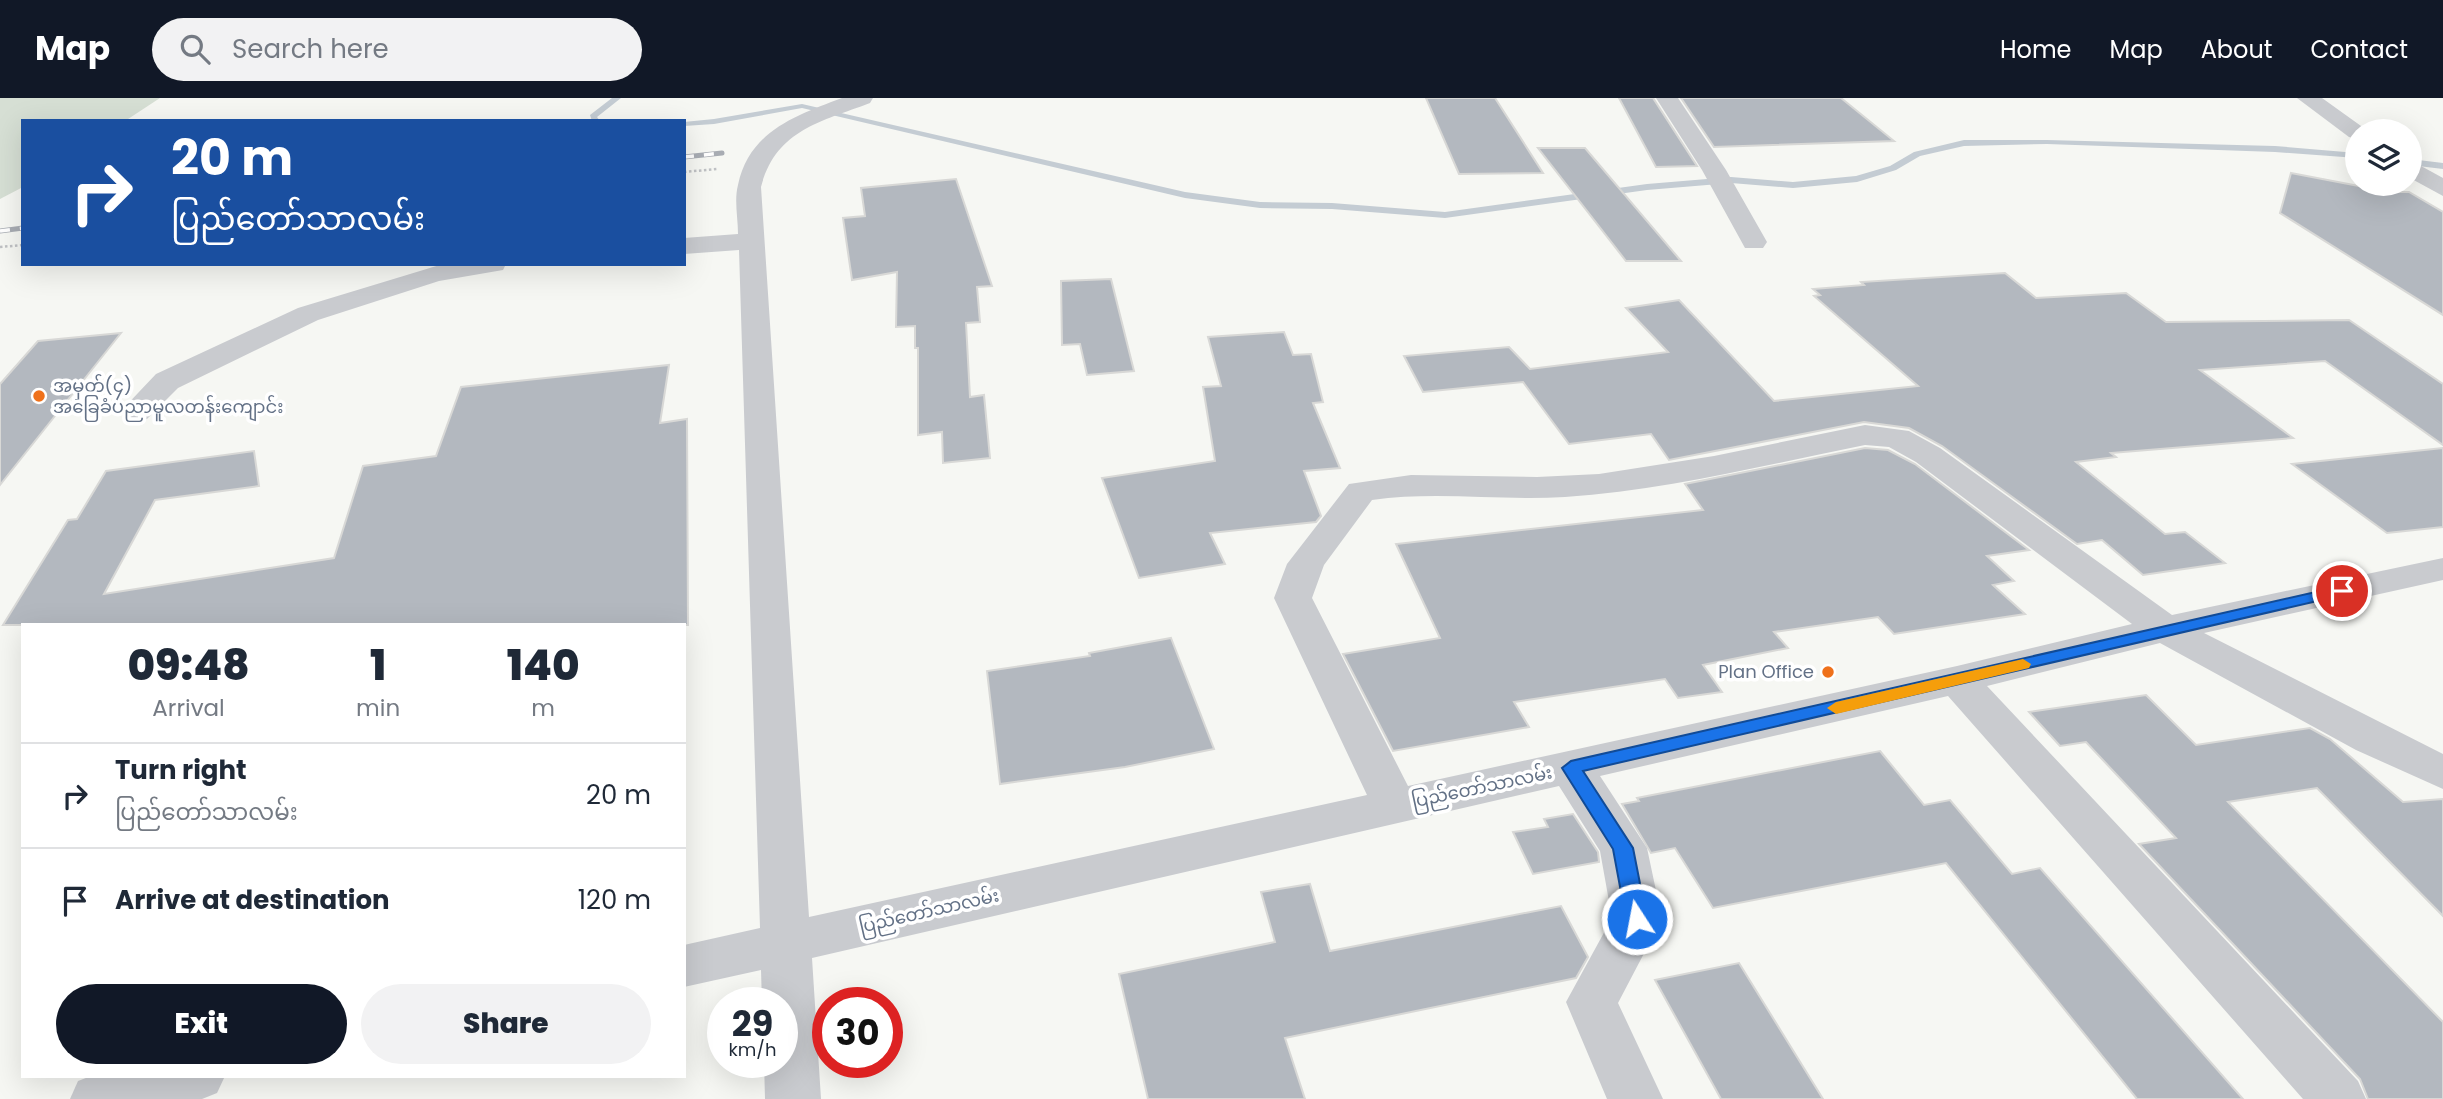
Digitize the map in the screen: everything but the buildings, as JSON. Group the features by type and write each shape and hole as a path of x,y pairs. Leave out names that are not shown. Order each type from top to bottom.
{"street":[{"path":"1668,98 1754,242"},
{"path":"2308,98 2345,124"},
{"path":"793,1099 749,187 752,165 777,136 856,100"},
{"path":"2422,175 2443,190"},
{"path":"686,246 751,241"},
{"path":"136,412 167,381 308,314 434,274 480,266"},
{"path":"1395,806 1293,598 1306,564 1361,491 1396,485 1560,487 1609,484 1866,435 1897,438 1928,455 2165,629 2371,739 2443,773"},
{"name":"ပြည်တော်သာလမ်း","path":"686,966 1571,768 1957,680 2165,629 2443,569"},
{"path":"1957,680 2338,1099"},
{"path":"1571,768 1623,848 1637,919 1592,1002 1636,1099"},
{"path":"98,1099 189,1078"}],"path":[{"path":"0,247 21,245"}],"shaded area":[{"path":"0,98 160,98 128,119 21,119 21,188 0,199"}],"waterway":[{"path":"594,119 593,117 617,98"},
{"path":"686,124 802,106 1185,195 1260,205 1332,206 1445,215 1647,187 1731,180 1793,185 1857,179 1893,168 1917,154 1964,143 2047,142 2275,149 2345,155"},
{"path":"2422,163 2443,166"}],"railway":[{"path":"686,157 722,153"},
{"path":"0,231 21,228"}],"slow traffic":[{"path":"1836,708 2023,664"}],"place":[{"name":"အမှတ်(၄) အခြေခံပညာမူလတန်းကျောင်း","path":"39,396"},
{"name":"Plan Office","path":"1828,672"}],"route":[{"path":"1637,919 1623,848 1571,768 1957,680 2165,629 2342,591"}]}
